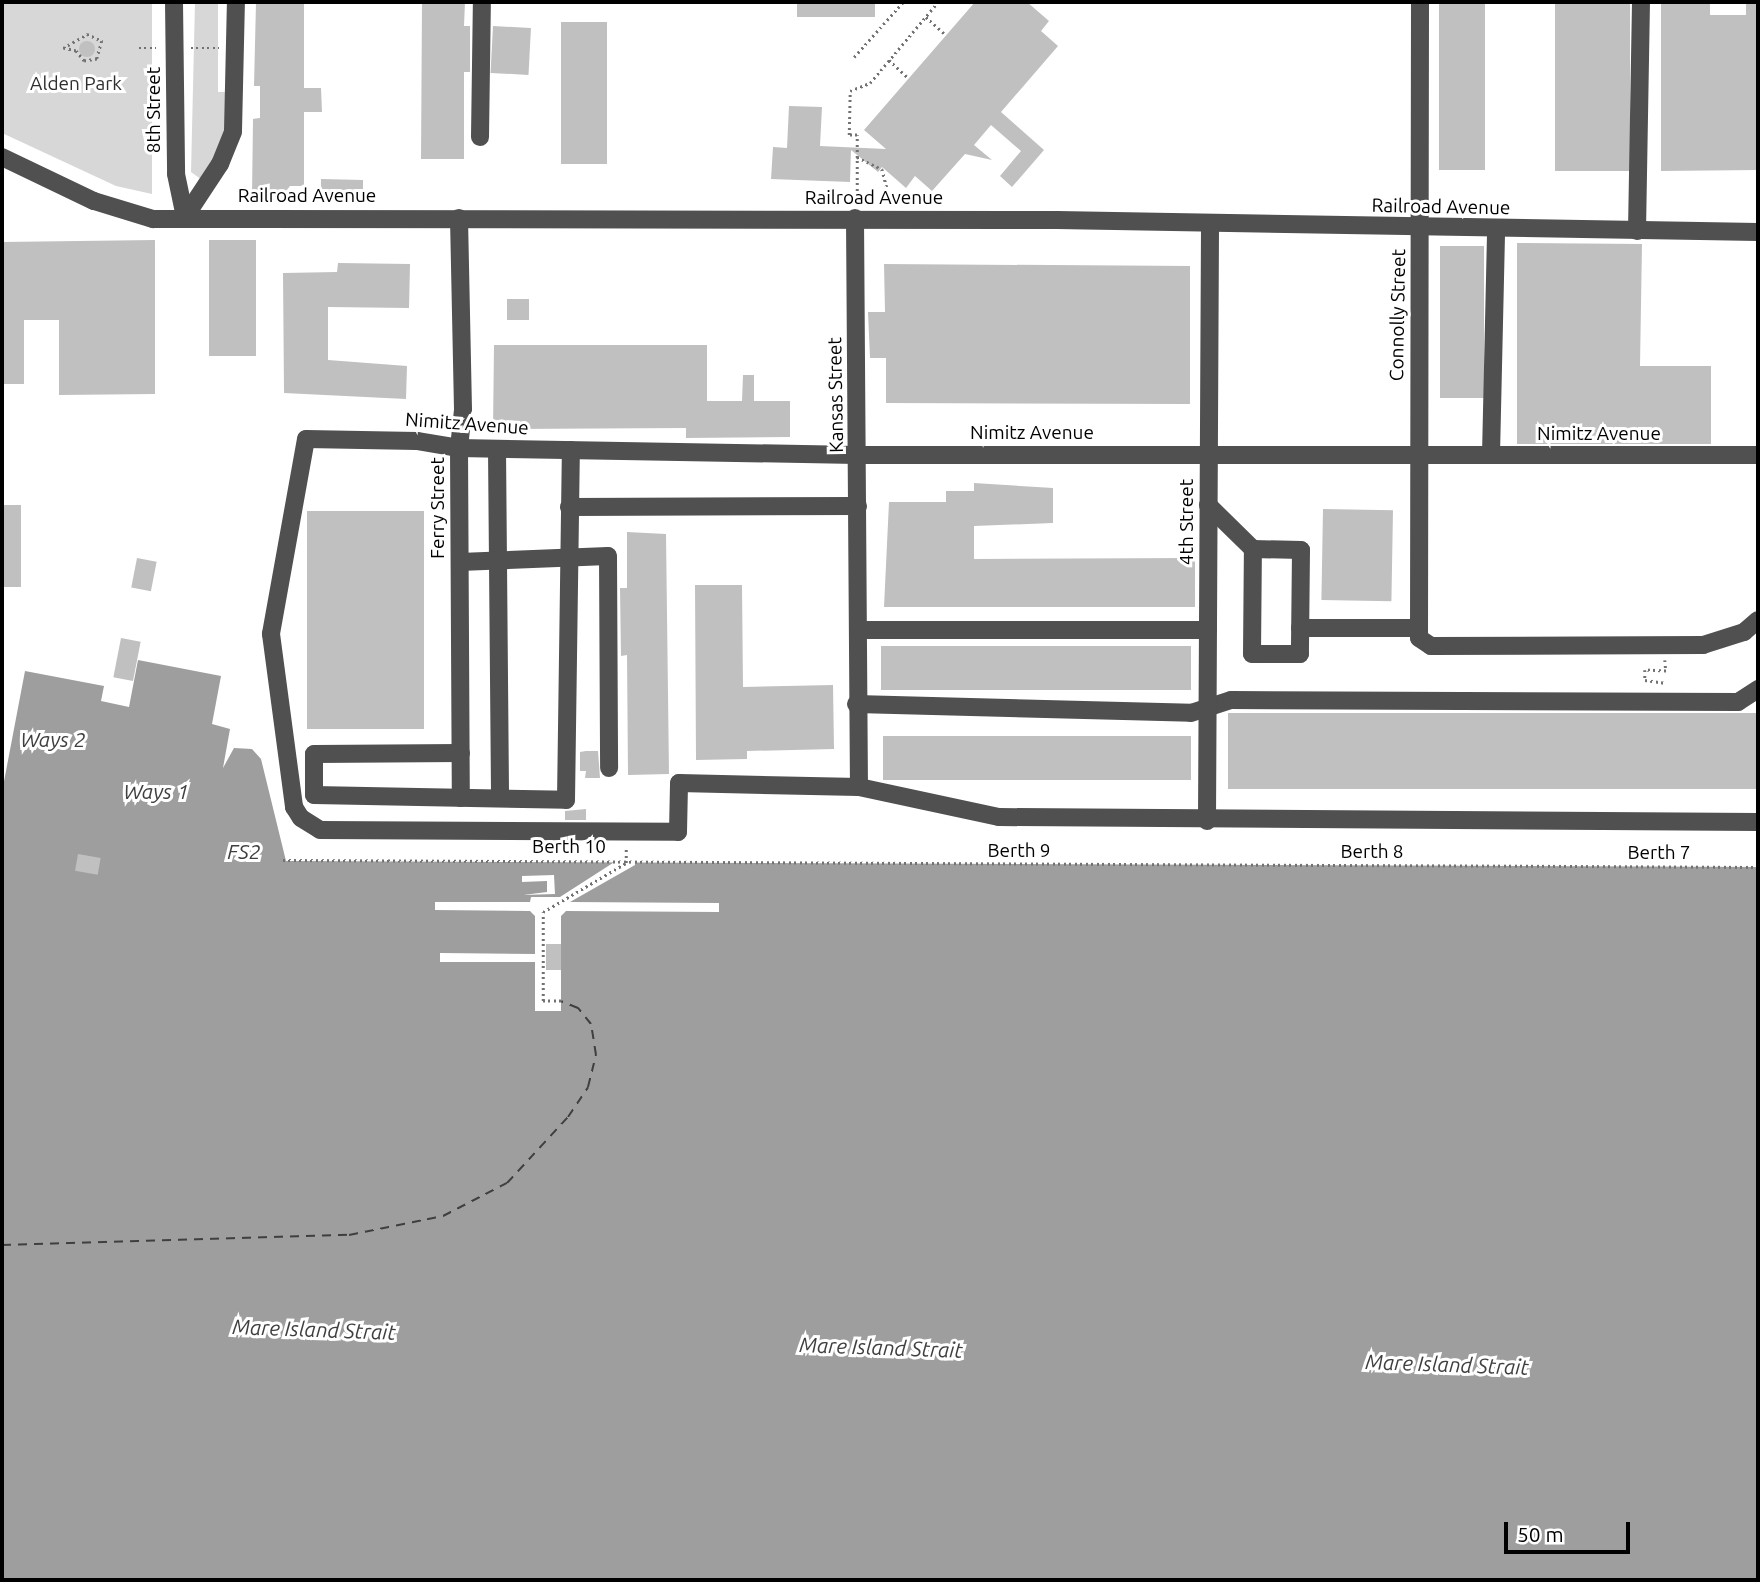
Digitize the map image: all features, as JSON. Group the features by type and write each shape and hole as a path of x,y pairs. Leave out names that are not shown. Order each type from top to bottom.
{"street":[{"name":"8th Street","path":"174,2 176,174 185,217"},
{"path":"185,217 219,164 233,131 236,2"},
{"path":"480,137 482,2"},
{"name":"Connolly Street","path":"1417,628 1420,2"},
{"path":"1637,231 1641,2"},
{"name":"Railroad Avenue","path":"2,157 111,208 153,219 855,218 1758,232"},
{"name":"Ferry Street","path":"458,218 463,410 459,448 461,798"},
{"name":"Kansas Street","path":"855,218 859,571 856,704 859,787"},
{"name":"4th Street","path":"1207,821 1210,223"},
{"path":"1491,455 1496,229"},
{"name":"Nimitz Avenue","path":"859,787 679,783 678,832 320,830 309,826 300,818 291,794 271,634 306,439 417,440 459,448 857,455 1758,455"},
{"path":"497,449 500,798"},
{"path":"461,753 314,754 314,794 566,800 571,450"},
{"path":"1208,505 1253,549 1301,550 1300,654 1252,654 1253,549"},
{"path":"569,507 858,506"},
{"path":"460,562 500,563 608,556 608,768"},
{"path":"1300,628 1417,628 1419,638 1431,646 1665,646 1703,645 1744,632 1758,620"},
{"path":"858,630 1208,630"},
{"path":"856,704 1191,713 1231,700 1738,702 1758,689"},
{"path":"859,787 999,817 1207,821 1758,822"}],"path":[{"path":"855,57 903,2"},
{"path":"857,196 857,135 849,135 850,91 870,83 938,2"},
{"path":"926,17 946,35"},
{"path":"91,34 100,38 103,48 97,59 87,62 63,48 91,34"},
{"path":"95,49 103,48"},
{"path":"139,48 157,48"},
{"path":"191,48 219,48"},
{"path":"889,60 908,78"},
{"path":"857,157 884,174 888,196"},
{"path":"1665,646 1666,702"},
{"path":"1666,671 1645,670 1645,680 1666,681"},
{"path":"561,1001 542,1001 543,912 618,867 626,861 626,855"},
{"name":"Berth 10","path":"283,860 855,864"},
{"name":"Berth 9","path":"855,864 1183,865"},
{"name":"Berth 8","path":"1183,865 1560,866"},
{"name":"Berth 7","path":"1560,866 1758,867"}],"green space":[{"name":"Alden Park","path":"2,2 152,2 152,194 116,186 2,133"},
{"path":"195,2 218,2 218,92 226,92 226,133 216,159 202,180 191,172"}],"water":[{"path":"138,660 221,676 212,724 230,729 223,768 234,748 252,749 261,759 286,861 1758,867 1758,1580 2,1580 2,792 25,671 104,686 101,701 129,707"}],"pier":[{"path":"616,861 635,861 635,865 570,902 719,903 719,912 566,911 561,916 561,1011 535,1011 535,962 440,962 440,953 535,954 535,916 530,911 435,910 435,902 530,902 531,897 560,897"},
{"path":"554,875 555,894 523,895 547,892 547,881 522,882 522,876"}],"building":[{"path":"256,2 304,2 304,88 321,88 322,112 304,112 304,186 290,186 283,195 252,195 253,119 260,118 260,86 254,86"},
{"path":"422,2 465,2 464,26 470,26 470,72 464,72 464,159 421,159"},
{"path":"797,2 875,2 875,17 797,17"},
{"path":"975,2 1027,2 1049,21 1041,31 1058,46 1001,112 1044,150 1012,187 1000,176 1021,151 991,125 974,145 992,160 965,154 932,191 915,176 906,188 882,167 878,172 851,150 850,182 771,179 773,147 787,148 789,106 822,107 820,146 886,149 864,130"},
{"path":"1439,2 1485,2 1485,170 1439,170"},
{"path":"1555,2 1630,2 1630,171 1555,171"},
{"path":"1661,2 1710,2 1710,15 1746,15 1746,2 1758,2 1758,170 1661,171"},
{"path":"561,22 607,22 607,164 561,164"},
{"path":"493,26 531,28 528,75 491,73"},
{"path":"84,41 90,41 95,49 93,55 84,57 79,52 79,46"},
{"path":"321,179 363,180 363,192 321,195"},
{"path":"155,240 155,394 59,395 59,320 24,320 24,384 2,384 2,242"},
{"path":"209,240 256,240 256,356 209,356"},
{"path":"1517,243 1642,244 1640,366 1711,366 1711,444 1517,444"},
{"path":"1440,246 1484,246 1484,398 1440,398"},
{"path":"338,263 410,264 409,308 328,307 328,360 407,366 406,399 284,393 283,273 337,272"},
{"path":"884,264 1190,266 1190,404 886,403 886,358 870,358 868,312 885,312"},
{"path":"507,299 529,299 529,320 507,320"},
{"path":"494,345 707,345 707,401 742,401 743,375 754,375 754,401 790,401 790,437 686,438 686,428 493,429"},
{"path":"974,483 1053,488 1053,523 974,526 974,559 1195,558 1195,607 884,607 889,502 946,502 946,491 974,491"},
{"path":"2,505 21,505 21,587 2,587"},
{"path":"1323,509 1393,510 1391,601 1321,600"},
{"path":"307,511 424,511 424,729 307,729"},
{"path":"627,532 666,534 669,774 628,775 627,655 621,656 620,588 627,588"},
{"path":"137,558 157,562 151,591 131,587"},
{"path":"695,585 742,585 743,687 833,685 834,749 747,751 747,759 696,760"},
{"path":"121,638 141,642 133,681 113,677"},
{"path":"881,646 1191,646 1191,690 881,690"},
{"path":"1228,713 1758,713 1758,789 1228,789"},
{"path":"883,736 1191,736 1191,780 883,780"},
{"path":"598,751 600,778 585,778 586,771 580,771 580,752"},
{"path":"586,809 586,820 565,820 565,811"},
{"path":"78,854 101,858 98,875 75,871"},
{"path":"546,944 561,944 561,970 546,970"}],"ferry route":[{"path":"2,1245 349,1235 443,1216 507,1183 568,1117 588,1087 596,1055 591,1024 578,1008 561,1001"}],"water label":[{"name":"Ways 2","path":"53,739"},
{"name":"Ways 1","path":"156,791"},
{"name":"FS2","path":"244,851"},
{"name":"Mare Island Strait","path":"314,1329"},
{"name":"Mare Island Strait","path":"881,1347"},
{"name":"Mare Island Strait","path":"1447,1364"}]}
